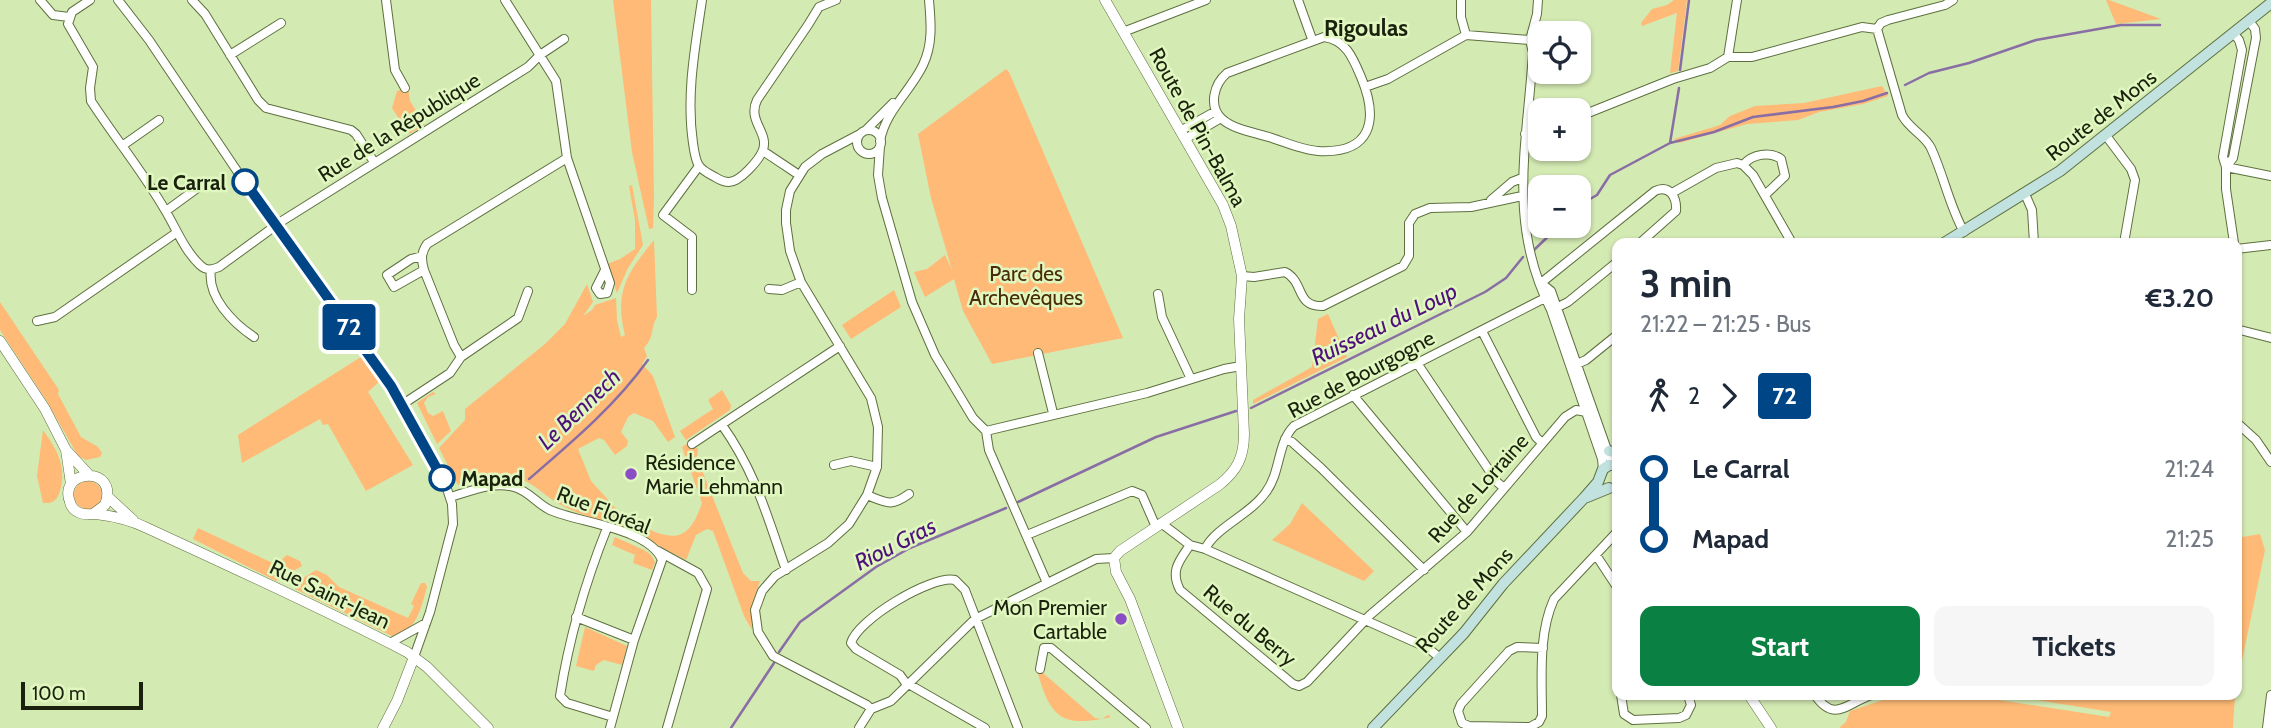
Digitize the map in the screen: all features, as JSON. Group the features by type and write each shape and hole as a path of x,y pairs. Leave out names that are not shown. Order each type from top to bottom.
{"main road":[{"name":"Route de Mons","path":"1953,238 2025,194 2107,136 2271,3"},
{"name":"Route de Mons","path":"1373,728 1472,624 1525,559 1584,498 1611,463"},
{"path":"1611,463 1603,484 1612,488"},
{"name":"Route de Mons","path":"1584,498 1612,490"}],"street":[{"path":"40,0 53,15 69,17 90,0"},
{"path":"118,0 155,49 275,226 378,368 402,404 451,497 453,524 426,623 397,701 383,728"},
{"path":"192,0 205,14 258,100 266,108 351,130 374,162"},
{"path":"386,0 395,70 405,88"},
{"path":"505,0 556,81 566,158 605,270"},
{"path":"702,0 689,96 690,122 699,166 724,182 734,182 743,177 763,151 763,139 753,116 753,108 818,6 836,0"},
{"path":"808,0 818,6"},
{"path":"929,0 931,33 928,52 918,74 888,117 880,144 878,175 890,231 912,302 935,355 973,418 986,430 989,450 1046,583"},
{"name":"Route de Pin-Balma","path":"1105,0 1227,216 1242,276 1239,304 1244,444 1242,457 1236,469 1219,485 1120,551 1114,558"},
{"path":"1123,32 1206,0"},
{"path":"1298,0 1312,40"},
{"path":"1461,0 1466,35"},
{"path":"1535,21 1533,14 1536,0"},
{"path":"1728,57 1737,0"},
{"path":"1953,0 1945,5 1888,20 1881,23 1877,29 1902,115 1930,145 1955,215 1964,232"},
{"path":"69,17 69,28 93,67 91,101 166,211 176,233 197,263 211,270 211,289 237,326 254,337"},
{"path":"2226,167 2233,158 2256,38 2255,29 2249,21"},
{"path":"230,55 281,23"},
{"path":"1591,112 1673,79 1710,68 1728,57 1752,57 1862,27 1877,29"},
{"path":"2233,238 2223,157 2242,50 2234,34"},
{"path":"1365,87 1388,79 1466,35 1528,40"},
{"path":"1332,38 1344,45 1365,87 1370,128 1359,141 1339,149 1308,149 1234,126 1218,114 1214,92 1216,85 1227,73 1312,40 1332,38"},
{"name":"Rue de la République","path":"211,270 374,162 528,67 540,55 564,39"},
{"path":"1530,84 1522,178 1528,249 1545,298 1554,309 1577,364 1611,463"},
{"path":"871,709 778,659 758,632 755,610 767,584 775,576 840,533 859,511 877,467 879,446 875,412 864,384 801,282 790,251 786,223 787,204 799,175 812,161 863,132 903,94"},
{"path":"1182,135 1218,114"},
{"path":"122,146 159,120"},
{"path":"863,132 877,134 880,144"},
{"path":"863,132 857,142 878,175"},
{"path":"2107,136 2136,180 2125,238"},
{"path":"834,148 846,147 873,153 880,144"},
{"path":"763,151 799,175"},
{"path":"1743,165 1754,156 1774,155 1781,159 1786,176 1765,195"},
{"path":"461,357 424,270 422,256 427,244 566,158"},
{"path":"1672,193 1716,168 1737,163 1743,165 1753,175 1789,238"},
{"path":"692,290 692,237 663,215 699,166"},
{"path":"2226,167 2271,176"},
{"path":"1488,202 1512,182 1522,178"},
{"path":"166,211 203,184"},
{"path":"1541,284 1663,188 1672,193 1676,206 1674,216 1646,238"},
{"path":"2025,194 2032,210 2034,238"},
{"path":"1242,276 1254,277 1285,272 1294,279 1305,301 1313,306 1323,306 1403,266 1409,256 1409,223 1415,214 1430,208 1471,206 1522,195"},
{"path":"37,321 55,317 176,233"},
{"path":"2242,248 2271,245"},
{"path":"422,256 411,259 387,275 394,287 424,270"},
{"path":"1554,309 1568,302 1612,266"},
{"path":"769,289 782,290 801,282"},
{"path":"1541,284 1551,291 1554,309 1602,459 1611,463"},
{"path":"402,404 450,373 461,357 518,318 528,290"},
{"path":"1157,294 1162,317 1191,379"},
{"name":"Rue de Bourgogne","path":"1205,549 1209,542 1265,494 1275,476 1285,439 1289,431 1300,422 1545,298"},
{"path":"1482,331 1536,437 1542,443"},
{"path":"2242,331 2271,338"},
{"path":"1577,364 1612,339"},
{"path":"0,341 45,409 66,450 89,475 102,480 107,497 100,510 93,514 82,514 73,508 68,494 71,484 66,450"},
{"path":"692,444 840,346"},
{"path":"1038,353 1053,413"},
{"path":"1417,363 1497,482 1504,488"},
{"path":"986,430 1147,393 1241,366"},
{"path":"1353,395 1466,532"},
{"name":"Rue de Lorraine","path":"1364,621 1466,532 1571,412 1586,412"},
{"path":"722,425 751,474 767,509 786,570"},
{"path":"2242,427 2256,440 2271,462"},
{"path":"1285,439 1321,468 1424,570"},
{"path":"834,465 851,461 877,467"},
{"path":"71,484 79,477 89,475"},
{"name":"Rue Floréal","path":"451,497 486,486 514,487 526,492 549,510 626,534 658,551 662,560 634,640 610,728"},
{"path":"1027,535 1132,491 1142,495 1162,523 1190,545 1205,549 1428,648 1440,658"},
{"path":"867,495 888,503 897,503 909,494"},
{"name":"Rue Saint-Jean","path":"107,497 136,522"},
{"name":"Rue Saint-Jean","path":"93,514 136,522 390,643 414,657 488,728"},
{"path":"607,528 589,572 576,617 560,696 568,703 613,718"},
{"path":"1543,648 1517,647 1509,651 1461,704 1458,711 1462,723 1469,726 1530,727 1539,722 1542,716 1543,648 1550,607 1554,599 1612,537"},
{"name":"Rue du Berry","path":"1190,545 1175,570 1180,590 1293,684 1299,686 1307,682 1364,621"},
{"path":"658,551 698,573 707,589 667,728"},
{"path":"1596,555 1612,579"},
{"path":"859,728 871,709 891,701 975,619 1100,557 1114,558 1116,572 1130,599 1176,727"},
{"path":"985,728 856,649 851,643 853,636 894,602 949,579 960,584 965,590 1018,728"},
{"path":"576,617 634,640"},
{"path":"390,643 426,623"},
{"path":"1040,669 1044,648 1051,648 1146,728"},
{"path":"2267,728 2271,695"},
{"path":"1622,700 1624,714 1633,720 1679,718 1686,715 1691,705 1690,700"},
{"path":"1752,700 1771,728"},
{"path":"1819,700 1829,711 1836,712 1861,700"}],"green space":[{"path":"613,0 651,0 654,197 653,228 649,229 632,152"},
{"path":"1674,0 1687,0 1678,71 1670,73 1677,13 1642,26 1641,23 1652,9"},
{"path":"2106,0 2109,0 2161,19 2116,24"},
{"name":"Parc des Archevêques","path":"1006,69 1123,338 992,364 963,311 954,279 925,297 914,272 927,269 945,255 952,270 931,198 918,134"},
{"path":"1882,86 1888,96 1863,104 1819,112 1798,120 1747,124 1679,143 1674,139 1720,125 1730,116 1755,106 1804,103"},
{"path":"408,87 410,101 425,125 409,134 392,108 397,91"},
{"path":"632,185 643,245 628,268 617,293 607,264 635,249 635,220 629,186"},
{"path":"654,240 657,317 650,340 644,348 647,356 642,364 653,376 675,437 668,442 653,421 634,413 628,417 621,432 628,441 627,446 615,455 604,440 599,438 578,449 591,481 631,525 625,528 570,510 519,478 493,477 458,485 439,448 465,420 465,409 545,344 565,324 587,284 593,302 583,316 595,305 616,298 621,337 625,335 621,307 625,284"},
{"path":"894,290 901,307 851,339 842,325"},
{"path":"0,302 59,390 58,394 81,437 98,447 102,453 100,457 86,460 78,456 46,400 0,330"},
{"path":"1328,314 1347,357 1253,404 1253,400 1312,367 1318,319"},
{"path":"364,355 382,379 368,392 413,465 366,491 328,424 323,425 320,419 242,463 238,435"},
{"path":"722,390 731,405 730,410 686,440 680,431 713,409 708,400"},
{"path":"433,392 436,394 428,397 424,403 428,413 433,416 443,411 451,431 437,444 417,403"},
{"path":"43,430 56,450 62,471 59,495 53,502 47,503 43,503 37,476"},
{"path":"690,442 693,448 698,448 697,458 743,573 751,581 760,581 753,605 752,630 744,616 713,531 707,529 696,535 686,560 636,534 641,526 663,534 679,535 692,525 702,503 682,447"},
{"path":"88,481 98,485 102,495 98,505 88,509 78,505 74,495 78,485"},
{"path":"1302,503 1374,571 1364,581 1272,540 1290,524"},
{"path":"198,528 279,566 287,555 300,561 302,566 276,581 193,539"},
{"path":"2260,534 2265,550 2242,661 2242,537"},
{"path":"615,537 651,555 655,562 652,570 633,563 635,555 612,545"},
{"path":"316,570 327,575 339,587 408,618 421,583 425,583 427,587 417,618 407,630 392,636 295,589 299,581"},
{"path":"585,627 627,646 622,665 604,660 596,665 594,671 576,666"},
{"path":"1042,672 1095,718 1101,719 1081,721 1061,716 1048,701 1038,674"},
{"path":"1883,700 1999,700 2109,717 2111,712 2036,700 2235,700 2233,728 1839,728 1846,722 1850,711"}],"waterway":[{"path":"1680,70 1689,0"},
{"name":"Ruisseau du Loup","path":"1905,85 1929,73 1969,63 2036,40 2121,25 2160,25"},
{"path":"1670,143 1679,88"},
{"name":"Ruisseau du Loup","path":"1591,198 1597,195 1610,175 1670,143 1714,132 1753,117 1833,107 1887,93"},
{"name":"Ruisseau du Loup","path":"1534,250 1546,238"},
{"name":"Ruisseau du Loup","path":"1251,408 1485,292 1506,278 1523,257"},
{"name":"Le Bennech","path":"529,479 607,408 648,360"},
{"name":"Riou Gras","path":"1018,502 1156,437 1236,411"},
{"name":"Riou Gras","path":"779,652 800,622 876,567 910,548 1006,508"},
{"name":"Riou Gras","path":"731,728 774,663"}],"bus line":[{"name":"72","path":"245,182 391,386 442,478"}],"place":[{"name":"Le Carral","path":"245,182"},
{"name":"Résidence Marie Lehmann","path":"631,474"},
{"name":"Mapad","path":"442,478"},
{"name":"Mon Premier Cartable","path":"1121,619"}],"district":[{"name":"Rigoulas","path":"1366,28"}]}
